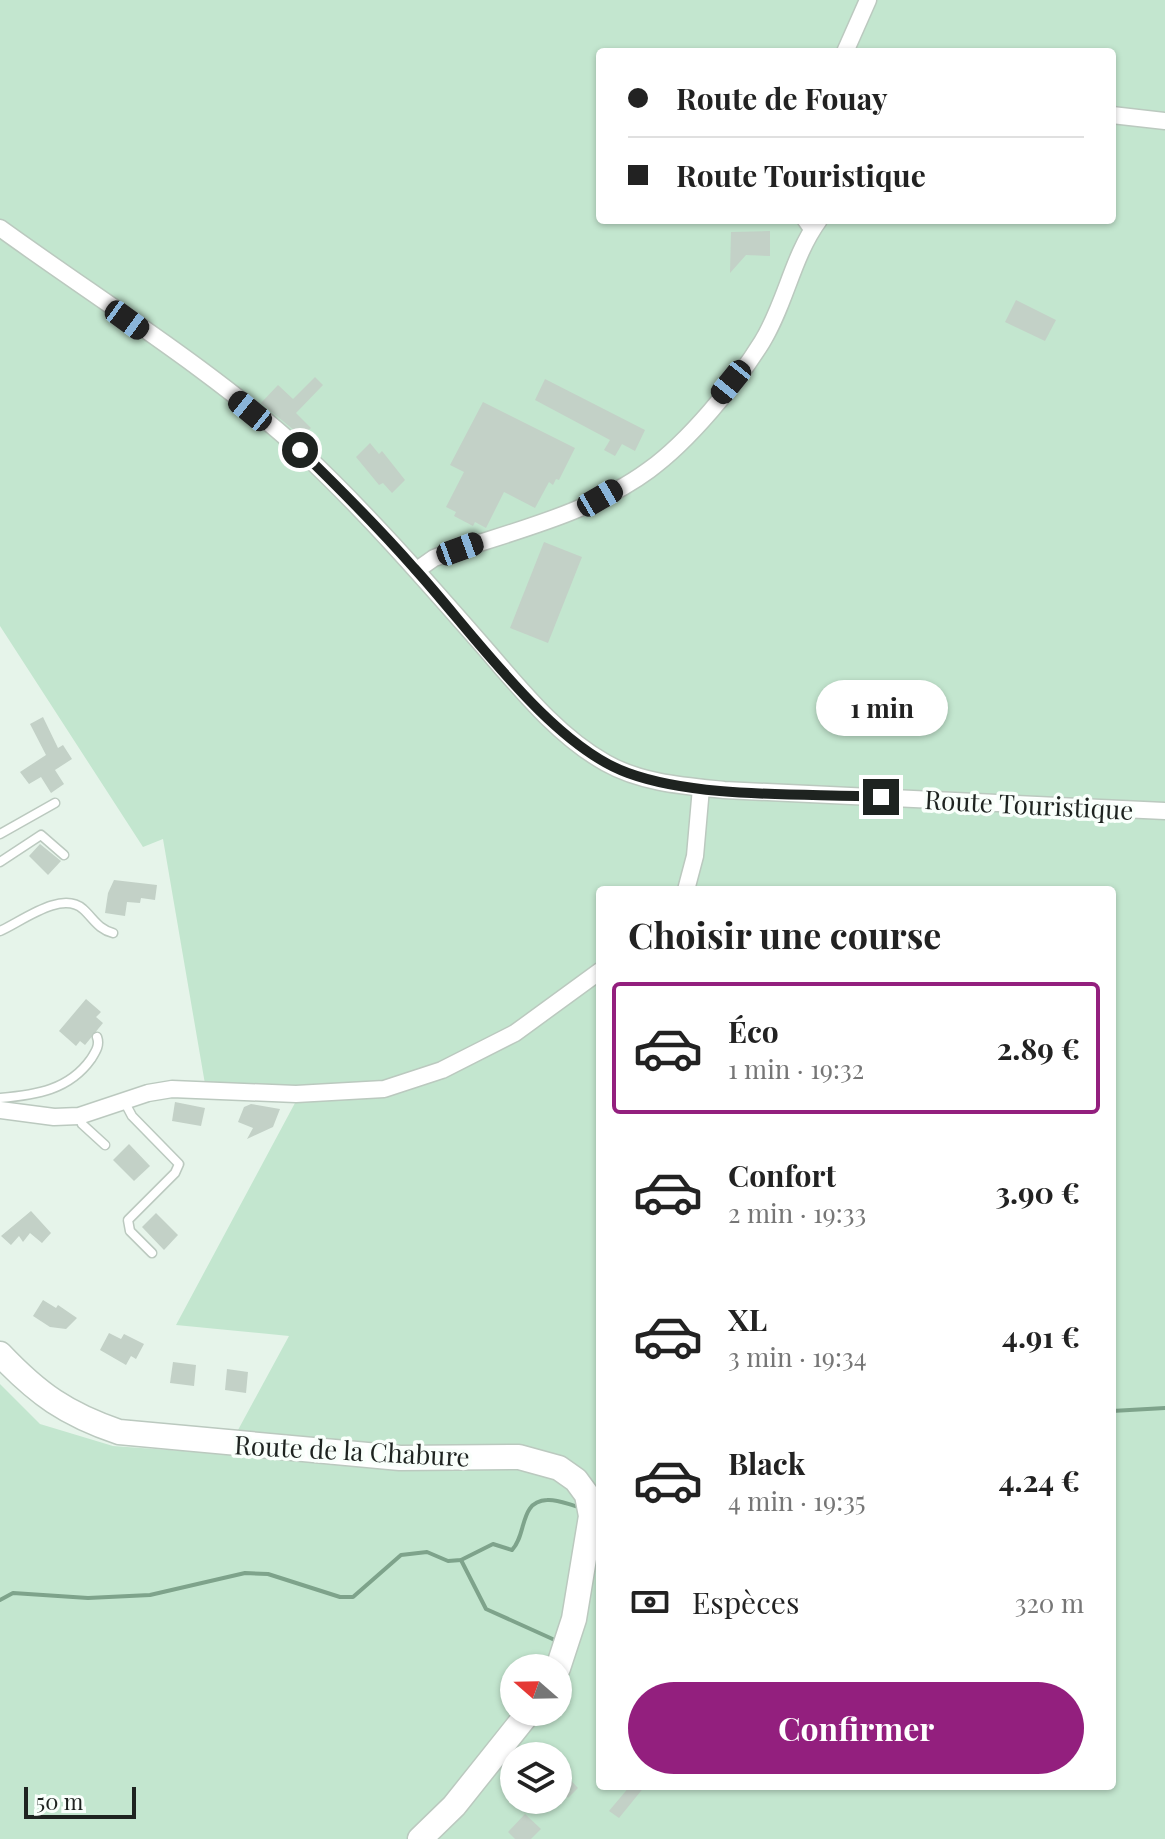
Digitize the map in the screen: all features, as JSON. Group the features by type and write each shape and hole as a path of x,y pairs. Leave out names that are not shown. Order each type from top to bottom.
{"main road":[{"name":"Route de la Chabure","path":"0,1354 45,1398 79,1418 119,1432 400,1458 519,1457 559,1468 576,1480 587,1495 591,1516 574,1619 563,1654"},
{"path":"420,1839 454,1806 518,1726"}],"street":[{"path":"847,48 868,0"},
{"path":"1116,115 1165,121"},
{"path":"417,570 434,558 600,498 649,471 680,444 762,341 810,224"},
{"name":"Route Touristique","path":"0,228 226,391 300,450 417,570 510,677 587,751 629,774 701,788 1165,811"},
{"path":"687,886 695,856 701,788"},
{"path":"0,1110 54,1117 79,1116 172,1089 296,1094 384,1089 410,1082 515,1033 596,974"}],"lane":[{"path":"0,834 55,803"},
{"path":"0,862 41,835 64,855"},
{"path":"0,931 64,903 78,905 101,928 113,933"},
{"path":"0,1098 39,1092 72,1081 94,1054 99,1045 97,1037"},
{"path":"123,1101 128,1112 179,1164 175,1173 128,1220 130,1231 152,1253"},
{"path":"79,1116 82,1124 105,1145"}],"green space":[{"path":"0,0 1165,0 1165,1839 0,1839 0,1384 40,1424 113,1446 225,1454 289,1336 176,1325 303,1088 205,1084 163,839 143,847 0,626"}],"building":[{"path":"770,231 770,256 746,255 730,273 731,232"},
{"path":"1016,300 1056,320 1045,341 1005,322"},
{"path":"315,377 323,385 296,413 311,428 301,436 261,403 278,385 293,399"},
{"path":"545,379 645,430 635,451 622,444 615,456 604,450 610,440 535,400"},
{"path":"483,402 575,448 559,480 556,479 553,485 549,482 535,508 504,492 486,528 475,522 473,526 454,516 456,512 446,507 464,472 450,465"},
{"path":"370,443 379,454 382,451 405,480 392,493 383,483 379,485 356,457"},
{"path":"544,542 582,557 548,643 510,628"},
{"path":"43,717 58,748 63,745 72,759 55,770 64,784 51,793 41,777 29,784 20,772 46,755 30,724"},
{"path":"40,844 61,861 48,875 29,856"},
{"path":"114,880 157,885 155,900 141,898 140,903 127,902 125,916 105,913"},
{"path":"86,999 101,1012 96,1017 103,1023 85,1045 80,1041 76,1046 59,1031"},
{"path":"175,1102 205,1108 201,1126 172,1121"},
{"path":"251,1104 280,1109 273,1127 247,1139 253,1128 238,1122 244,1107"},
{"path":"129,1144 150,1166 134,1181 113,1160"},
{"path":"31,1211 51,1233 42,1243 30,1233 23,1242 19,1236 11,1245 1,1236"},
{"path":"156,1213 178,1235 164,1250 142,1227"},
{"path":"43,1300 56,1308 58,1305 77,1318 66,1329 50,1327 33,1316"},
{"path":"109,1333 121,1339 124,1334 144,1344 136,1359 131,1356 126,1365 100,1350"},
{"path":"173,1362 196,1365 194,1386 170,1383"},
{"path":"227,1369 248,1372 246,1393 225,1390"},
{"path":"627,1790 642,1790 619,1818 609,1811"},
{"path":"525,1814 541,1829 531,1839 515,1839 508,1832"}],"waterway":[{"path":"1116,1411 1165,1408"},
{"path":"0,1600 13,1593 88,1598 150,1595 245,1573 268,1574 340,1597 353,1597 401,1555 427,1552 448,1561 461,1560 493,1544 512,1550 528,1512 538,1502 555,1500 579,1507"},
{"path":"461,1560 486,1609 557,1641"}],"route":[{"path":"300,450 417,570 549,718 570,738 608,764 629,774 680,785 881,797"}]}
